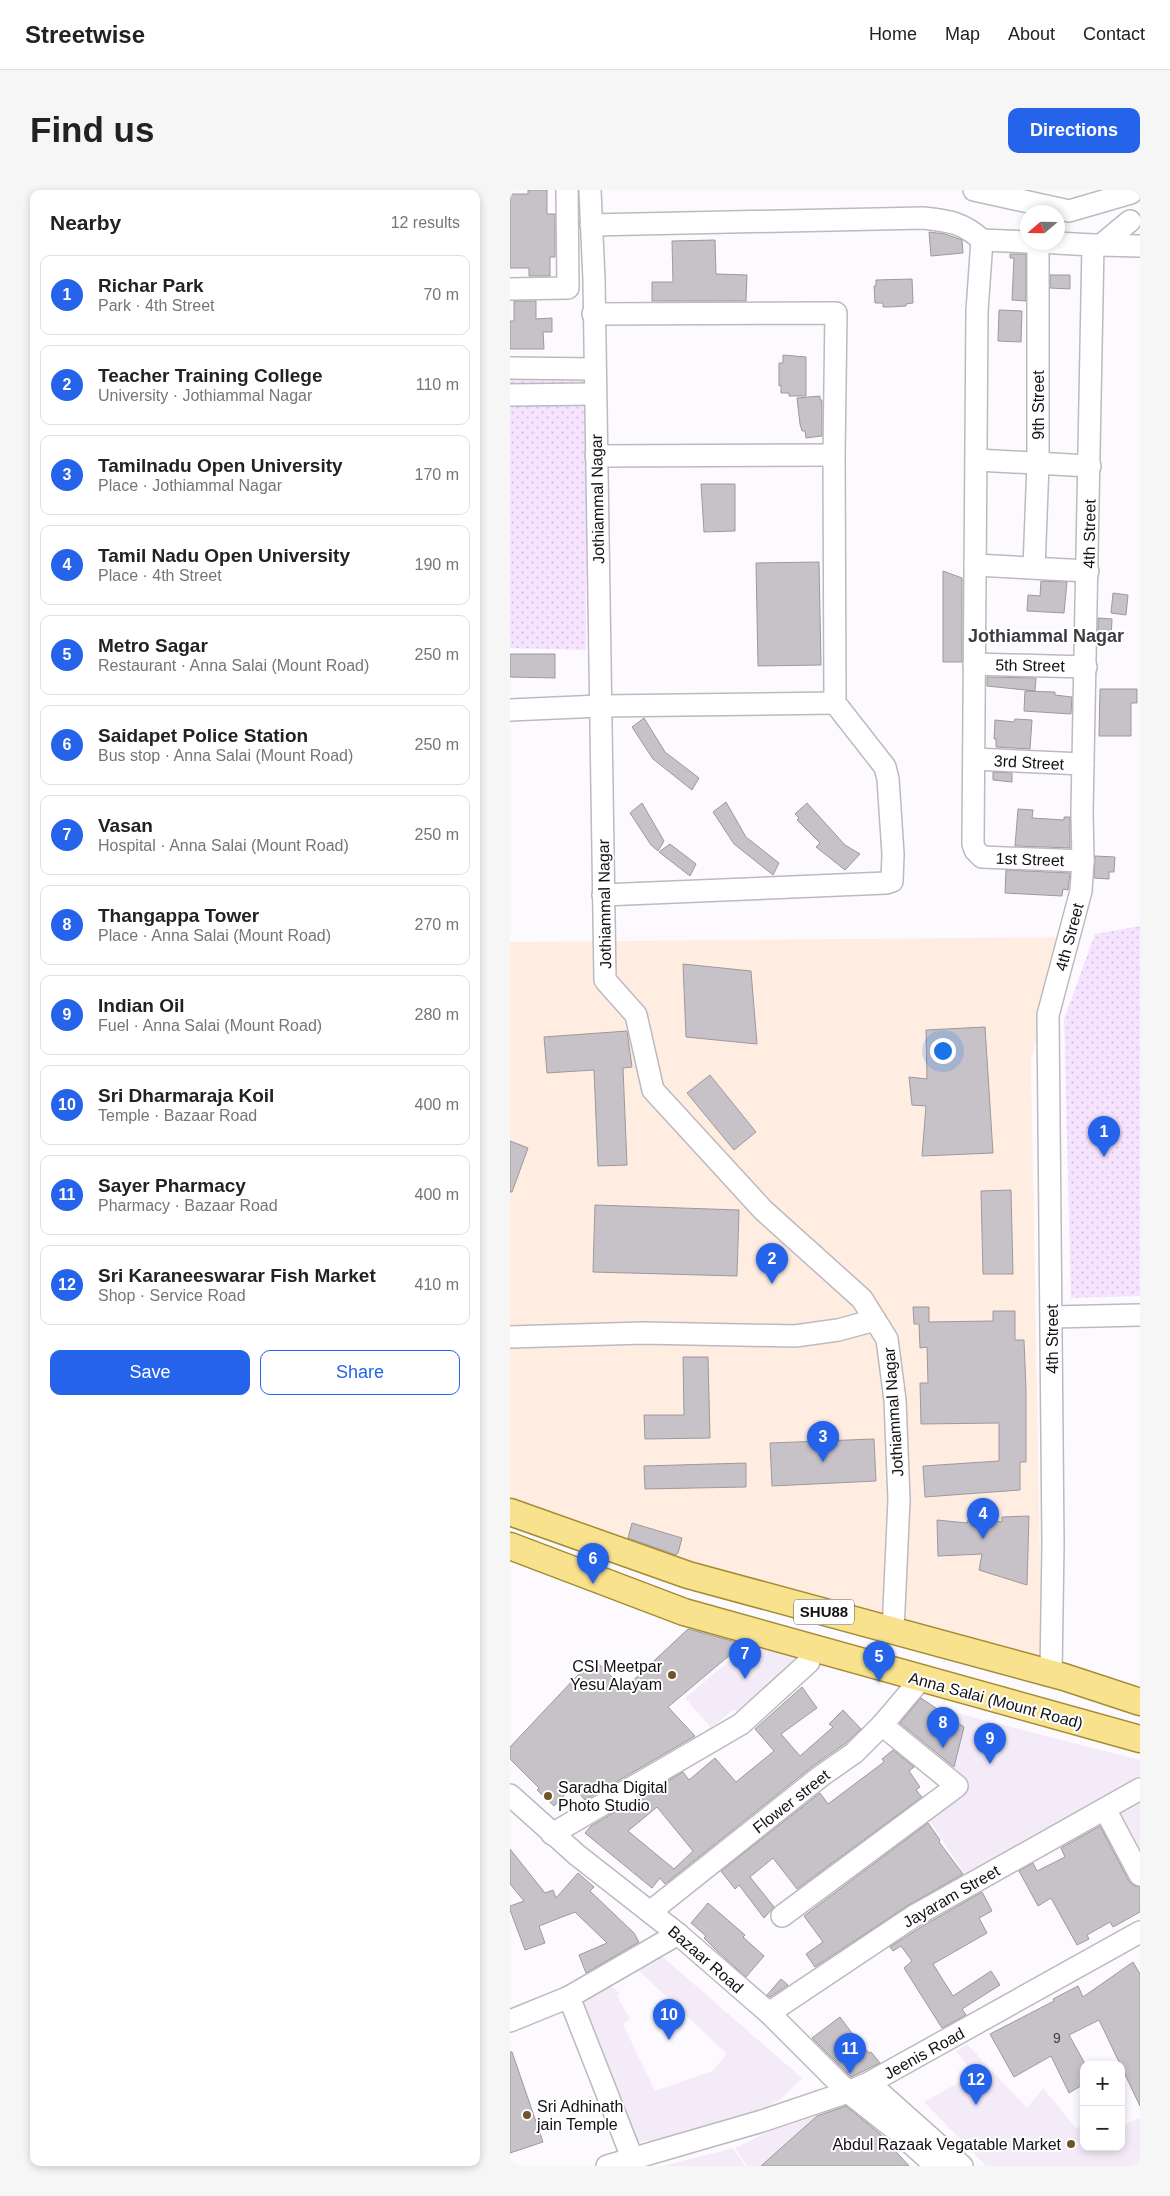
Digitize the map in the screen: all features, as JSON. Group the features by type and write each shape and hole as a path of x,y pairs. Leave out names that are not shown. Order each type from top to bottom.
{"main road":[{"name":"SHU88","path":"510,1512 688,1575 1051,1674 1140,1702"},
{"name":"Anna Salai (Mount Road)","path":"510,1546 684,1612 1140,1739"}],"street":[{"path":"510,289 568,288 568,190"},
{"name":"Jothiammal Nagar","path":"590,190 606,980 636,1015 653,1090 763,1210 862,1299 887,1339 895,1400 899,1500 893,1631"},
{"path":"974,190 1069,211 1131,193"},
{"path":"591,226 922,218 968,227 982,240 1020,242"},
{"path":"1097,245 1130,222"},
{"path":"974,759 977,310 982,240"},
{"path":"1065,243 1140,246"},
{"name":"4th Street","path":"1051,1674 1053,1544 1052,1317 1048,1015 1078,905 1083,861 1090,466 1097,245"},
{"name":"9th Street","path":"1034,568 1038,464 1038,250"},
{"path":"593,314 836,313 834,455 835,703 885,766 888,779 893,854 892,881 882,884 603,896"},
{"path":"510,368 594,369"},
{"path":"510,395 595,394"},
{"path":"596,456 834,455"},
{"path":"977,460 1090,466"},
{"path":"975,565 1088,571"},
{"name":"5th Street","path":"974,664 1086,667"},
{"path":"510,710 600,706 835,703"},
{"name":"3rd Street","path":"974,759 1084,764"},
{"name":"1st Street","path":"974,759 974,844 978,855 987,858 1083,861"},
{"path":"1052,1317 1140,1315"},
{"path":"510,1337 643,1333 795,1336 838,1330 875,1320"},
{"path":"552,1834 740,1724 809,1662"},
{"name":"Flower street","path":"650,1912 821,1776 854,1753 882,1725 921,1679"},
{"path":"782,1916 958,1786 882,1725"},
{"name":"Jayaram Street","path":"769,2013 914,1916 1140,1789"},
{"name":"Bazaar Road","path":"510,1795 552,1834 678,1934 769,2013 848,2092 896,2130 936,2166"},
{"path":"1105,1809 1140,1875"},
{"name":"Jeenis Road","path":"607,2166 633,2160 848,2092 869,2083 1140,1932"},
{"path":"510,2021 569,1997 678,1934"},
{"path":"569,1997 633,2160"},
{"path":"869,2083 962,2166"}],"shaded area":[{"path":"586,373 586,650 510,648 510,374"},
{"path":"1140,926 1140,1296 1071,1298 1064,1019 1095,934"},
{"path":"1066,937 1031,1059 1042,1668 893,1631 510,1509 510,942"},
{"path":"748,1645 809,1656 741,1717 734,1709 711,1728 685,1698"},
{"path":"909,1701 1140,1760 1140,1781 967,1878 926,1815 968,1782 889,1725"},
{"path":"1140,1798 1140,1872 1110,1817"},
{"path":"658,1953 802,2078 780,2100 738,2120 691,2135 633,2143 577,2001 610,1986 620,1993 617,1996 630,2019 623,2024 655,2091 712,2071 727,2054 638,1970"},
{"path":"967,2044 1027,2108 1043,2088 1076,2128 1080,2126 1080,2151 1125,2151 1125,2124 1140,2118 1140,2166 986,2166 924,2102 974,2074 956,2051"},
{"path":"838,2097 911,2166 747,2166 735,2148"},
{"path":"733,2148 745,2166 663,2166"}],"building":[{"path":"528,190 547,190 547,214 555,214 555,257 550,257 550,276 529,276 529,268 510,268 510,194 528,194"},
{"path":"929,232 945,234 962,240 963,253 931,256"},
{"path":"715,240 716,274 747,275 746,301 652,301 652,282 673,282 672,241"},
{"path":"1010,254 1026,254 1026,301 1012,300 1014,258 1010,258"},
{"path":"1050,275 1070,275 1070,289 1050,288"},
{"path":"912,279 913,303 906,304 906,306 883,307 883,303 875,303 874,286 876,286 876,280"},
{"path":"514,301 536,301 536,319 552,318 552,332 543,332 544,349 510,349 510,321 514,321"},
{"path":"999,310 1022,311 1021,342 998,341"},
{"path":"783,355 806,357 806,396 789,396 789,393 781,393 781,385 779,386 779,363 783,363"},
{"path":"820,396 820,400 822,400 822,436 806,438 805,431 802,431 800,424 797,398"},
{"path":"701,484 735,484 735,531 704,532"},
{"path":"819,562 821,665 758,666 756,563"},
{"path":"943,571 962,578 962,662 943,662"},
{"path":"1041,581 1067,582 1064,613 1027,611 1028,595 1040,596"},
{"path":"1113,593 1128,595 1126,615 1111,613"},
{"path":"1098,618 1112,619 1111,639 1098,639"},
{"path":"510,654 555,654 555,678 510,677"},
{"path":"987,677 1036,678 1035,691 987,686"},
{"path":"1100,689 1137,689 1137,703 1131,703 1131,736 1099,736"},
{"path":"1025,691 1055,692 1055,695 1072,697 1071,714 1024,711"},
{"path":"644,718 665,752 699,778 692,790 653,759 632,727"},
{"path":"1015,719 1032,720 1030,749 996,747 996,739 994,739 995,720 1014,722"},
{"path":"993,772 1012,773 1012,782 993,780"},
{"path":"726,802 746,837 779,863 773,875 734,844 713,812"},
{"path":"642,803 664,841 658,851 651,845 630,813"},
{"path":"807,803 845,845 860,854 845,870 816,847 820,843 797,820 799,818 795,814"},
{"path":"1018,809 1033,810 1032,818 1064,820 1064,817 1070,817 1070,848 1015,846"},
{"path":"670,844 696,864 690,876 659,852"},
{"path":"1095,856 1115,857 1114,872 1109,872 1109,879 1094,878"},
{"path":"1006,870 1070,873 1068,890 1063,889 1062,896 1005,893"},
{"path":"683,964 751,971 757,1044 686,1037"},
{"path":"985,1027 993,1153 922,1156 926,1106 912,1105 909,1077 927,1079 926,1030"},
{"path":"627,1031 632,1067 623,1068 627,1165 598,1166 594,1070 547,1073 544,1037"},
{"path":"710,1075 756,1132 734,1150 687,1093"},
{"path":"510,1141 528,1148 512,1192 510,1192"},
{"path":"1011,1190 1013,1274 983,1274 981,1191"},
{"path":"595,1205 739,1210 737,1276 593,1272"},
{"path":"913,1307 929,1307 929,1322 993,1321 993,1311 1015,1311 1015,1340 1024,1340 1026,1390 1026,1462 1020,1462 1020,1490 925,1497 923,1466 999,1461 999,1423 921,1424 920,1383 928,1383 927,1347 920,1348 919,1324 914,1324"},
{"path":"683,1357 708,1357 710,1438 645,1439 644,1415 684,1415"},
{"path":"874,1439 876,1481 772,1486 770,1443"},
{"path":"746,1463 746,1487 645,1489 644,1466"},
{"path":"1029,1516 1027,1585 979,1570 982,1554 938,1556 937,1520 967,1523 969,1518 1002,1522 1002,1517"},
{"path":"632,1523 682,1538 678,1553 676,1555 628,1538"},
{"path":"688,1629 743,1644 668,1707 695,1736 585,1800 573,1786 554,1806 510,1759 510,1747 576,1677 595,1660 624,1689"},
{"path":"802,1687 817,1708 781,1734 800,1756 833,1727 829,1724 843,1710 861,1729 846,1743 813,1766 665,1884 660,1878 652,1888 585,1833 591,1826 683,1772 689,1780 715,1758 736,1782 774,1751 755,1729","holes":["657,1807 693,1851 674,1869 628,1831"]},
{"path":"921,1698 964,1727 954,1767 900,1723"},
{"path":"893,1750 914,1767 909,1771 920,1787 916,1790 922,1797 797,1889 773,1858 750,1877 774,1907 764,1918 739,1885 735,1889 721,1871 820,1793 828,1804 884,1762 882,1759"},
{"path":"928,1823 940,1840 939,1842 963,1874 907,1906 815,1967 806,1954 823,1942 804,1916"},
{"path":"1100,1826 1129,1881 1134,1886 1140,1887 1140,1912 1113,1927 1110,1922 1087,1935 1089,1939 1077,1945 1051,1898 1038,1906 1019,1871 1033,1863 1037,1871 1065,1857 1061,1848"},
{"path":"510,1849 545,1893 553,1890 556,1898 578,1873 594,1887 590,1891 634,1933 639,1942 586,1973 579,1955 607,1943 575,1912 539,1926 545,1943 525,1950 510,1910 510,1906 524,1901 510,1884"},
{"path":"982,1892 992,1911 979,1918 987,1933 933,1964 953,1996 991,1971 1000,1985 962,2009 966,2015 942,2028 904,1968 912,1961 901,1946 893,1951 890,1947"},
{"path":"708,1903 745,1935 743,1937 764,1956 746,1977 715,1949 704,1938 706,1936 691,1923"},
{"path":"1133,1962 1140,1974 1140,2106 1125,2075 1125,2061 1119,2061 1099,2020 1069,2035 1083,2061 1080,2061 1080,2086 1069,2093 1051,2056 1014,2077 990,2034 1054,2001 1053,1999 1078,1986 1083,1997"},
{"path":"781,1979 788,1985 770,1997 767,1995"},
{"path":"840,2017 857,2040 880,2063 851,2077 812,2038"},
{"name":"Sri Adhinath jain Temple","path":"510,2052 512,2052 543,2142 510,2153"},
{"path":"846,2106 879,2133 909,2166 761,2166 817,2116"}],"place":[{"name":"Richar Park","path":"1104,1157"},
{"name":"Teacher Training College","path":"772,1284"},
{"name":"Tamilnadu Open University","path":"823,1462"},
{"name":"Tamil Nadu Open University","path":"983,1539"},
{"name":"Saidapet Police Station","path":"593,1584"},
{"name":"CSI Meetpar Yesu Alayam","path":"672,1675"},
{"name":"Vasan","path":"745,1679"},
{"name":"Metro Sagar","path":"879,1682"},
{"name":"Thangappa Tower","path":"943,1748"},
{"name":"Indian Oil","path":"990,1764"},
{"name":"Saradha Digital Photo Studio","path":"548,1796"},
{"name":"Sri Dharmaraja Koil","path":"669,2040"},
{"name":"Sayer Pharmacy","path":"850,2074"},
{"name":"Sri Karaneeswarar Fish Market","path":"976,2105"},
{"name":"Sri Adhinath jain Temple","path":"527,2115"},
{"name":"Abdul Razaak Vegatable Market","path":"1071,2144"}],"district":[{"name":"Jothiammal Nagar","path":"1046,636"}]}
